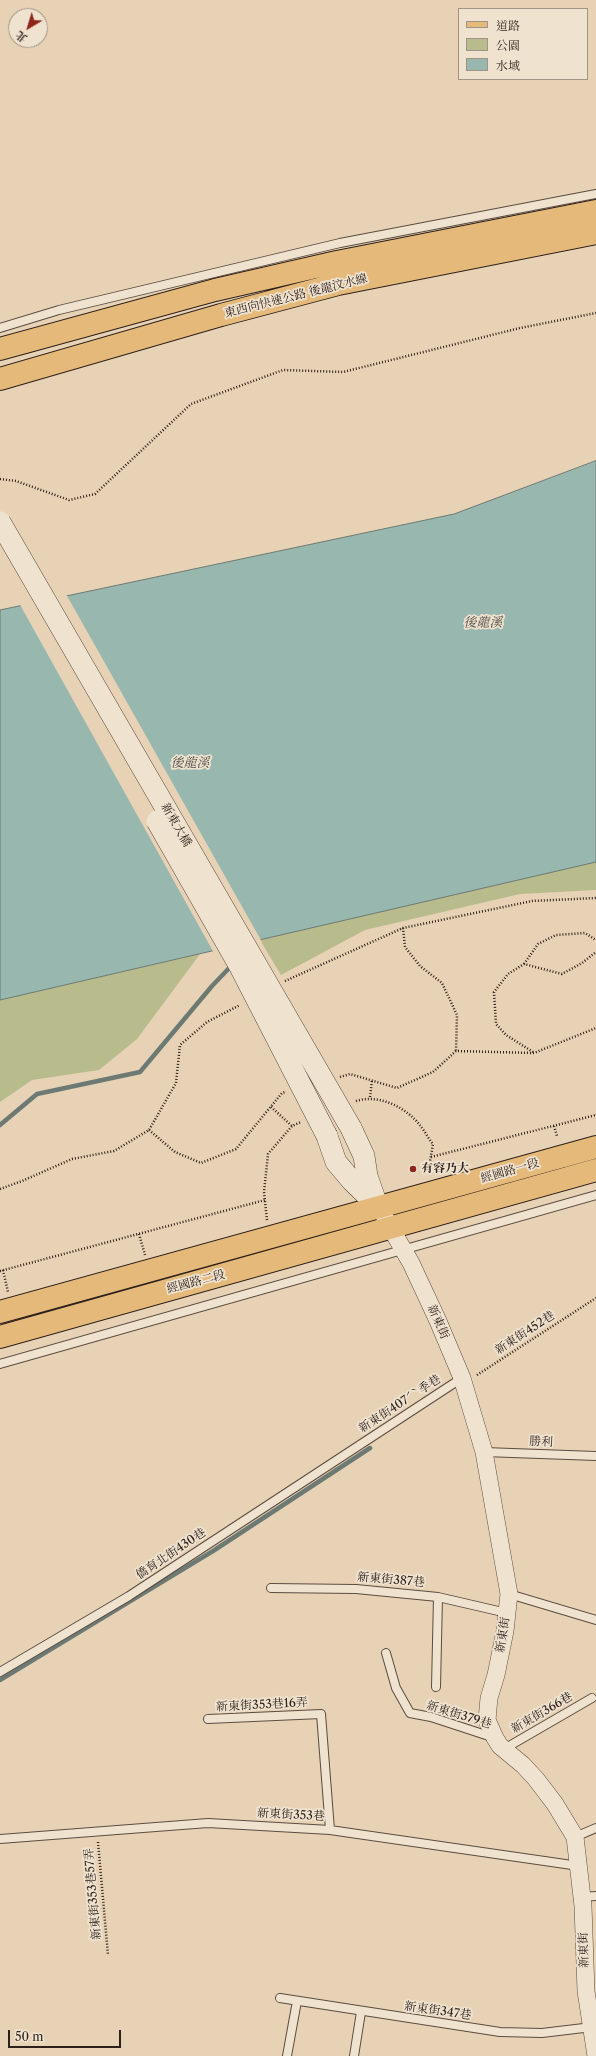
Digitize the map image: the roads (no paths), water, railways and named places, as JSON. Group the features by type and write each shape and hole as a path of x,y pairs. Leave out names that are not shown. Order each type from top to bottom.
{"main road":[{"name":"東西向快速公路 後龍汶水線","path":"0,349 222,288 337,262 596,211"},
{"name":"東西向快速公路 後龍汶水線","path":"0,379 221,315 338,284 596,233"},
{"name":"經國路一段","path":"378,1206 596,1147"},
{"name":"經國路一段","path":"391,1228 450,1209 596,1170"},
{"name":"經國路二段","path":"0,1312 378,1206"},
{"name":"經國路二段","path":"0,1336 391,1228"}],"street":[{"name":"新東大橋","path":"0,522 352,1128 364,1156 367,1176 378,1206"},
{"name":"新東大橋","path":"0,549 239,966 328,1136 336,1162 352,1181 378,1206"},
{"name":"新東街","path":"378,1206 403,1250 438,1321 463,1381 484,1452 509,1594 496,1675 489,1698 487,1720 499,1743 524,1765 536,1779 576,1837 579,1866 589,1896 586,1991 596,2056"}],"lane":[{"path":"0,328 59,310 340,243 596,194"},
{"path":"0,1364 596,1195"},
{"name":"新東街407ˊˋ季巷","path":"351,1449 463,1381"},
{"name":"僑育北街430巷","path":"0,1672 129,1596 351,1449"},
{"name":"勝利","path":"484,1452 596,1456"},
{"name":"新東街387巷","path":"271,1588 356,1589 438,1597 507,1613"},
{"path":"509,1594 596,1620"},
{"path":"436,1687 438,1597"},
{"name":"新東街379巷","path":"386,1653 396,1688 410,1713 431,1718 499,1743"},
{"name":"新東街366巷","path":"499,1743 592,1698"},
{"name":"新東街353巷16弄","path":"208,1719 321,1714 330,1830"},
{"name":"新東街353巷","path":"0,1839 208,1822 330,1830 579,1866"},
{"path":"576,1837 596,1828"},
{"name":"新東街347巷","path":"280,1998 361,2012 500,2032 542,2033 592,2027"},
{"path":"287,2056 298,2001"},
{"path":"354,2056 361,2012"}],"water":[{"name":"後龍溪","path":"596,461 596,862 0,1000 0,610 454,514"}],"waterway":[{"path":"0,1125 37,1094 140,1072 212,986 233,964"},
{"path":"0,1680 213,1551 370,1448"}],"place":[{"name":"有容乃大","path":"413,1169"}]}
